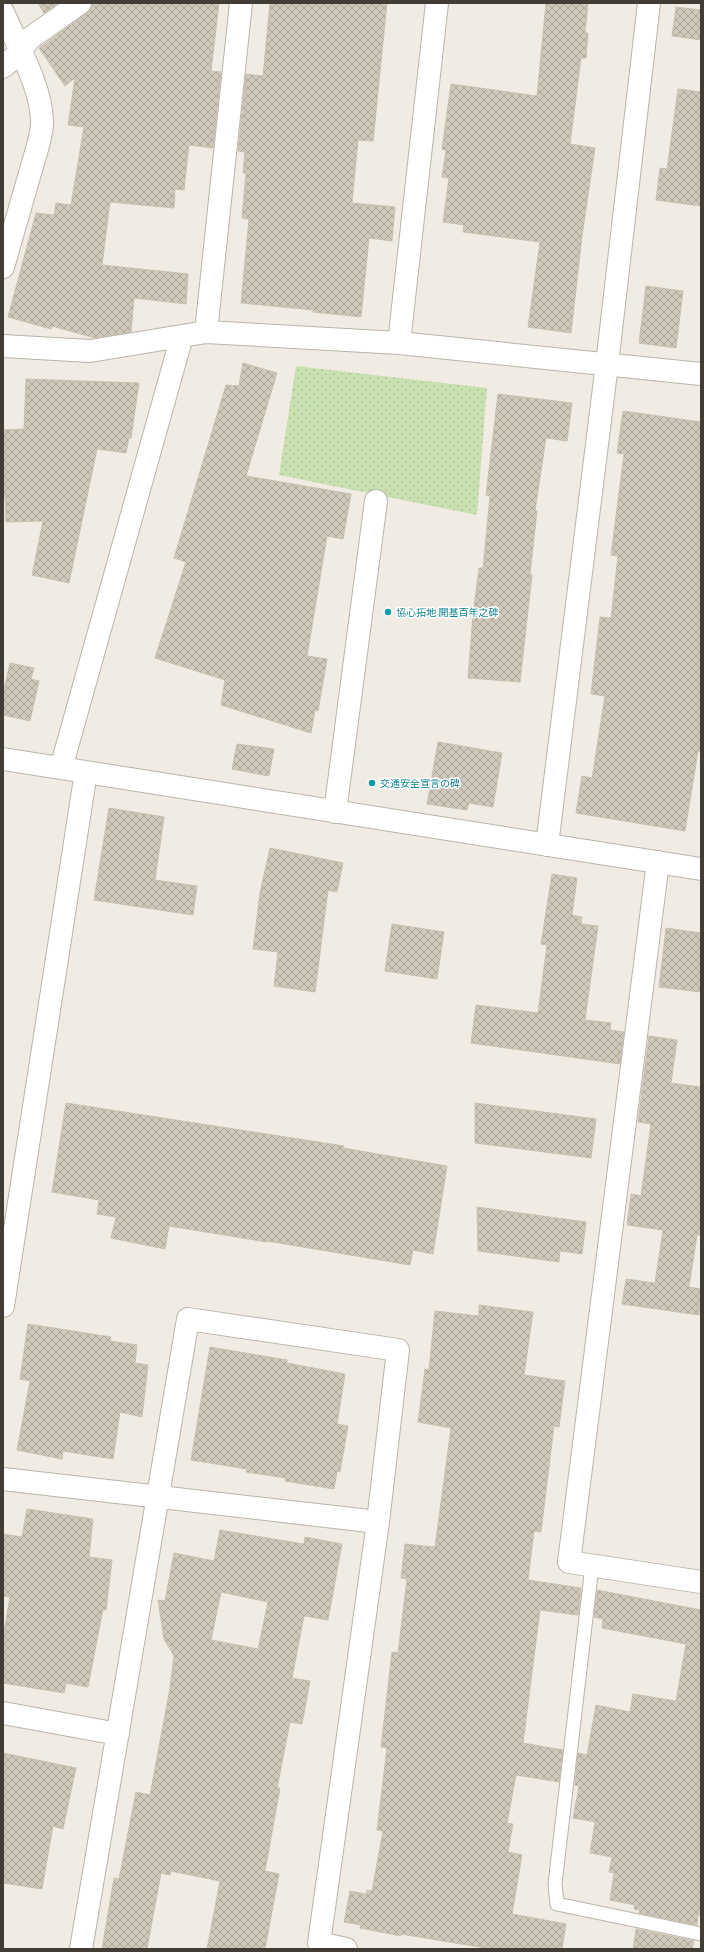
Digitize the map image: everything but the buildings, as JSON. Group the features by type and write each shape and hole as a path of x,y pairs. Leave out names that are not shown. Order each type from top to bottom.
{"street":[{"path":"3,67 20,52 29,39 80,3"},
{"path":"206,332 241,3"},
{"path":"399,343 438,3"},
{"path":"547,845 607,364 649,3"},
{"path":"3,12 32,77 38,96 43,121 39,142 3,267"},
{"path":"3,346 90,351 206,332 399,343 701,374"},
{"path":"61,768 182,336"},
{"path":"335,812 376,501"},
{"path":"3,759 701,869"},
{"path":"3,1306 86,772"},
{"path":"658,862 569,1562 701,1582"},
{"path":"80,1949 188,1319 398,1350 378,1522 318,1943 346,1949"},
{"path":"3,1479 158,1498 378,1522"},
{"path":"3,1713 118,1734"}],"lane":[{"path":"592,1566 555,1884 557,1904 701,1934"}],"green space":[{"path":"296,366 487,388 477,515 279,475"}],"place":[{"name":"協心拓地 開基百年之碑","path":"388,612"},
{"name":"交通安全宣言の碑","path":"372,783"}]}
